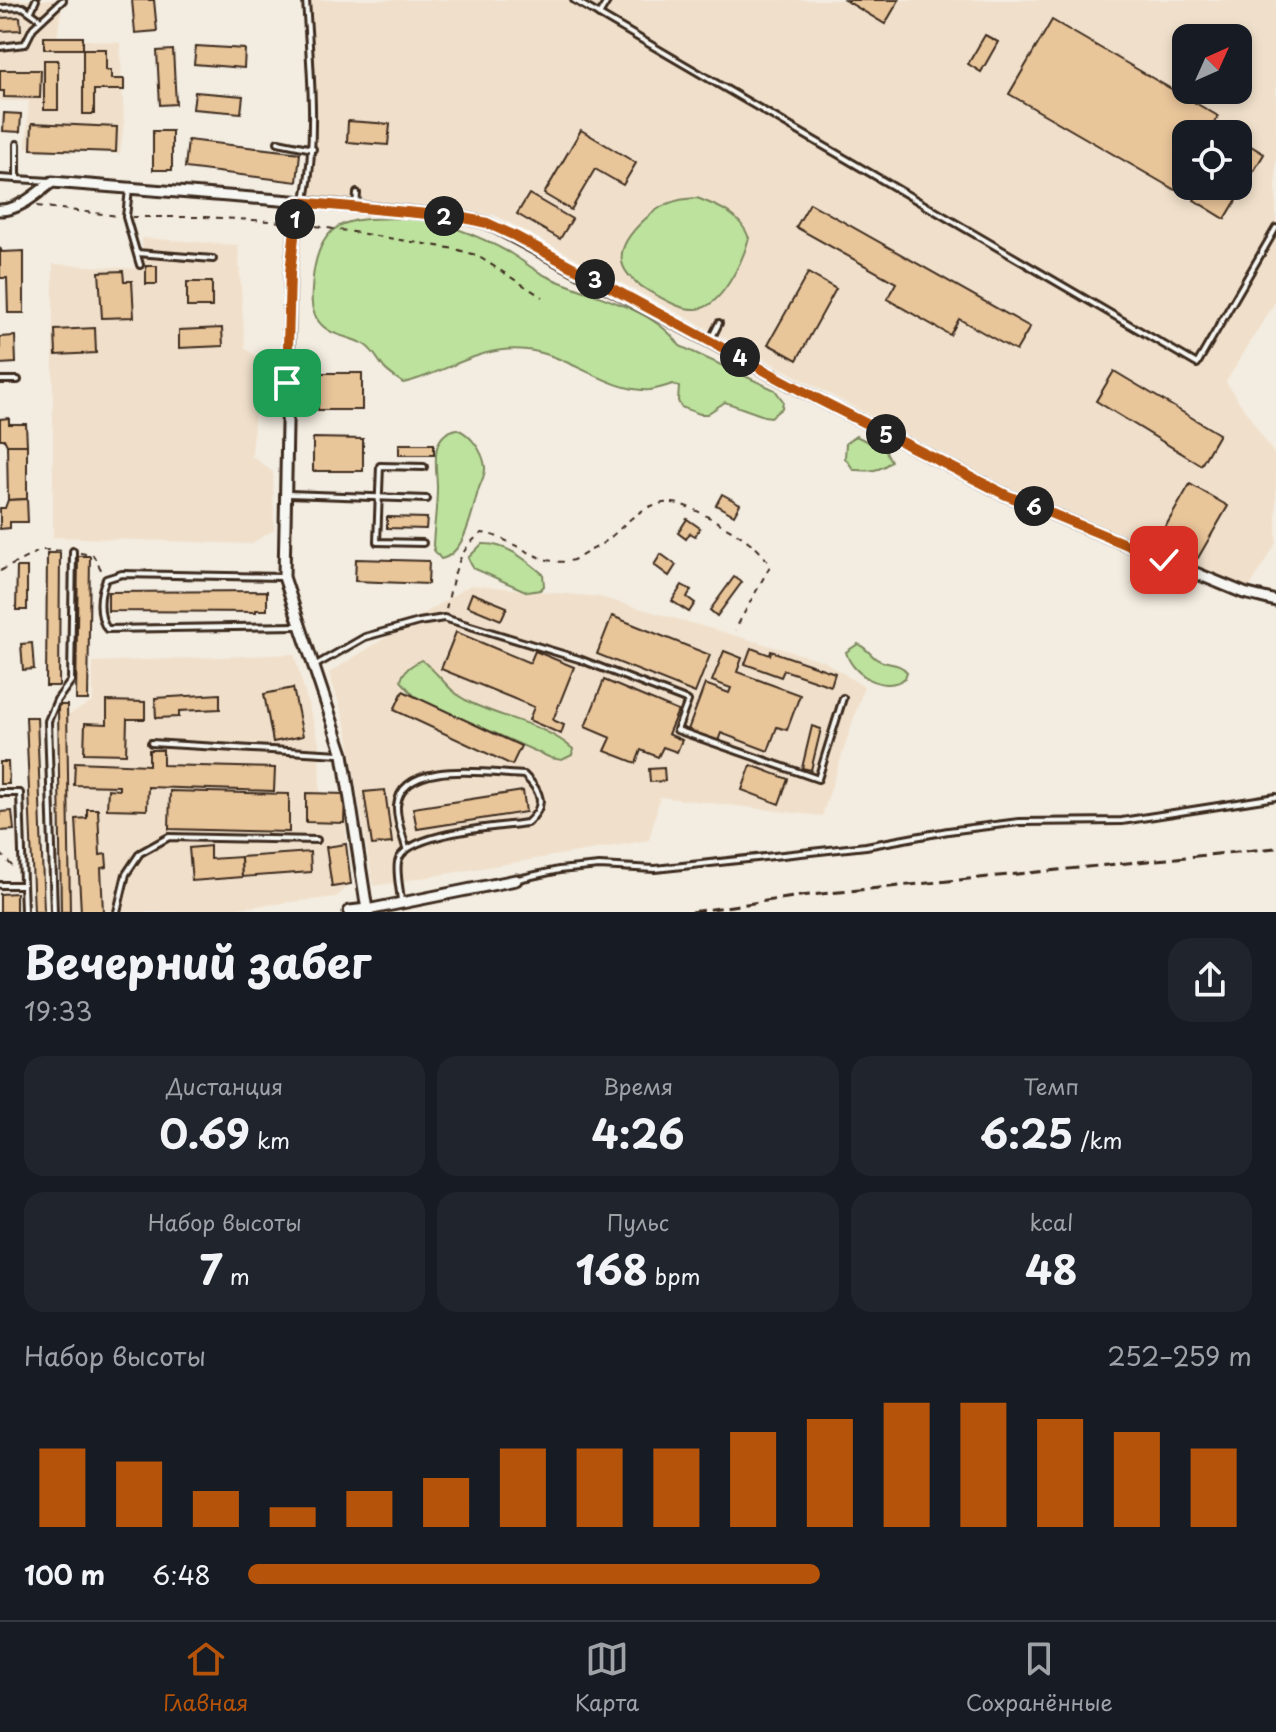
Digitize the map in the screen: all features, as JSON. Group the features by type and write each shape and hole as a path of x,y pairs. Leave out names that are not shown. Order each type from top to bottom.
{"street":[{"path":"0,210 10,210 52,182 356,207 460,217 487,223 1006,495 1244,593 1276,601"},
{"path":"301,202 295,223 290,273 284,577 343,754 367,910"},
{"path":"350,912 516,880"}],"lane":[{"path":"31,11 36,0"},
{"path":"0,47 25,44 33,28 63,0"},
{"path":"301,202 313,149 306,0"},
{"path":"574,0 1197,364 1276,228"},
{"path":"599,15 608,0"},
{"path":"0,8 23,7 41,20"},
{"path":"278,142 313,149"},
{"path":"17,144 17,179"},
{"path":"0,178 52,182"},
{"path":"129,188 126,217 140,265"},
{"path":"356,207 357,193"},
{"path":"137,253 213,259"},
{"path":"710,341 719,323"},
{"path":"0,380 18,380"},
{"path":"423,543 377,542 380,466 424,467"},
{"path":"285,494 427,499"},
{"path":"54,912 48,721 57,700 71,681 73,551"},
{"path":"284,577 122,574 106,579 101,590 101,620 107,629 299,626"},
{"path":"314,666 365,637 444,618 579,659 688,701 677,730 818,779 843,698"},
{"path":"151,743 343,754"},
{"path":"401,903 398,861 406,848 425,839 527,823 537,814 541,802 536,786 524,775 438,772 424,775 401,793 397,807 406,848"},
{"path":"0,793 20,793 24,912"},
{"path":"516,880 559,870 599,866 655,869 866,846 1019,822 1122,821 1276,797"},
{"path":"117,912 126,874 140,853 169,837 317,840"},
{"path":"0,885 23,885"}],"path":[{"path":"21,204 126,217 204,217 349,229 476,255 542,297"},
{"path":"444,618 459,559 467,545 482,533 495,534 537,556 570,561 609,542 637,513 655,503 671,501 692,508 729,528 765,556 770,566 735,630"},
{"path":"0,571 41,550 73,551 93,555 106,579"},
{"path":"0,853 23,876"}],"shaded area":[{"path":"0,0 63,0 57,37 120,43 124,121 120,154 26,147 29,101 0,101"},
{"path":"306,0 1276,0 1276,300 1226,382 1276,457 1276,543 1249,588 1093,535 495,215 306,200 310,84 302,6"},
{"path":"142,238 238,245 245,348 258,358 252,456 273,472 274,530 250,544 53,537 53,264 144,269"},
{"path":"470,585 600,597 824,661 864,687 822,816 660,797 649,840 373,886 347,729 329,673"},
{"path":"294,654 319,742 320,792 346,794 346,844 351,884 336,897 202,912 70,912 67,715 93,702 93,662"}],"green space":[{"path":"697,198 735,217 749,238 737,270 723,291 706,306 691,309 671,303 633,280 622,262 622,253 632,233 655,211 674,201"},
{"path":"412,218 475,236 546,276 637,312 668,332 680,346 775,390 783,401 782,408 771,417 725,402 707,414 700,414 681,407 679,387 673,384 650,390 620,386 558,358 527,350 510,349 478,355 403,383 386,370 365,345 322,325 313,309 312,293 317,255 334,229 359,220"},
{"path":"457,429 476,444 485,470 462,541 449,556 441,559 433,545 436,453 442,438"},
{"path":"856,436 885,450 891,461 878,469 854,470 845,458 846,443"},
{"path":"482,544 499,546 522,558 543,574 544,586 528,592 473,568 468,558"},
{"path":"858,644 875,658 903,669 907,672 905,678 888,684 862,675 846,652"},
{"path":"421,660 462,698 549,733 573,749 572,755 562,760 551,758 417,699 401,681 406,671"}],"building":[{"path":"132,0 154,0 157,31 135,33"},
{"path":"845,0 899,0 885,24"},
{"path":"20,17 21,30 0,31 0,18"},
{"path":"1052,20 1172,89 1172,104 1197,104 1218,116 1216,120 1172,120 1172,188 1009,94"},
{"path":"985,35 998,42 981,72 968,64"},
{"path":"44,37 83,37 83,49 44,49"},
{"path":"196,46 245,49 244,68 194,64"},
{"path":"83,49 106,49 106,70 111,70 111,79 124,79 124,90 94,90 94,114 83,114"},
{"path":"173,50 176,104 160,105 157,51"},
{"path":"44,60 58,60 58,110 44,110"},
{"path":"0,70 41,70 40,98 4,97 4,91 0,91"},
{"path":"195,92 243,96 241,113 193,109"},
{"path":"4,113 21,114 20,132 3,131"},
{"path":"348,121 390,124 388,145 347,142"},
{"path":"32,123 117,127 116,152 31,149"},
{"path":"581,130 636,163 623,185 595,169 571,210 544,194"},
{"path":"153,131 172,131 172,170 153,170"},
{"path":"188,140 300,153 297,182 185,168"},
{"path":"1252,147 1264,154 1252,174"},
{"path":"529,194 572,219 560,239 517,214"},
{"path":"1194,200 1236,200 1225,219"},
{"path":"810,203 1030,327 1016,351 959,319 950,335 887,299 896,283 796,227"},
{"path":"0,248 2,252 24,251 24,313 8,313 7,278 0,278"},
{"path":"146,266 157,266 157,284 146,284"},
{"path":"123,271 124,281 132,281 134,317 102,318 99,272"},
{"path":"808,273 836,289 797,360 768,344"},
{"path":"187,282 212,282 212,307 187,307"},
{"path":"95,328 96,353 56,355 55,330"},
{"path":"222,328 223,346 179,348 179,330"},
{"path":"15,336 16,363 0,364 0,337"},
{"path":"1114,371 1219,434 1201,465 1096,401"},
{"path":"318,373 362,373 362,410 318,410"},
{"path":"9,418 9,424 26,424 27,445 7,445 4,439 0,439 0,419"},
{"path":"313,438 363,439 363,471 313,471"},
{"path":"399,444 434,444 434,455 399,455"},
{"path":"7,445 27,445 27,499 8,500"},
{"path":"1190,484 1228,506 1198,558 1160,536"},
{"path":"722,494 740,504 734,515 716,505"},
{"path":"27,499 28,522 10,522 10,528 0,529 0,508 5,508 8,500"},
{"path":"387,517 427,518 426,529 387,528"},
{"path":"687,519 700,528 695,536 690,533 686,539 678,533"},
{"path":"47,553 60,553 59,686 46,686"},
{"path":"661,554 676,565 669,576 654,565"},
{"path":"78,556 90,556 88,700 76,700"},
{"path":"356,559 429,561 428,584 355,581"},
{"path":"17,567 27,567 27,610 16,610"},
{"path":"734,577 742,582 717,616 710,610"},
{"path":"682,585 691,590 687,597 695,603 689,612 672,601"},
{"path":"267,591 267,610 256,612 108,611 108,592"},
{"path":"472,593 507,607 501,620 467,606"},
{"path":"612,616 710,655 695,693 597,654"},
{"path":"456,632 530,663 535,651 574,667 553,720 564,725 561,734 529,720 534,707 441,669"},
{"path":"32,643 34,669 23,670 21,644"},
{"path":"751,648 770,655 771,651 835,673 831,686 784,670 781,677 745,664"},
{"path":"724,651 742,658 737,672 800,695 787,730 777,727 768,751 721,733 718,741 688,730 705,684 729,693 731,688 712,681"},
{"path":"604,680 678,711 668,734 682,740 677,752 663,747 658,757 641,750 636,763 605,751 611,738 585,727"},
{"path":"293,688 303,736 273,742 264,694"},
{"path":"403,691 521,746 512,765 394,710"},
{"path":"220,694 220,709 179,711 179,717 156,718 155,698"},
{"path":"107,701 145,702 145,719 127,719 126,754 84,753 85,723 107,724"},
{"path":"58,705 67,705 70,912 61,912"},
{"path":"26,717 37,717 44,912 34,912"},
{"path":"812,726 821,729 811,770 802,768"},
{"path":"149,750 163,750 163,765 275,768 274,791 148,787 147,810 107,809 108,789 119,790 119,786 74,785 75,762 149,765"},
{"path":"0,762 8,762 9,784 0,784"},
{"path":"751,765 788,779 779,804 742,790"},
{"path":"664,768 665,781 650,782 649,769"},
{"path":"385,790 392,843 372,845 364,792"},
{"path":"170,791 289,794 289,832 169,829"},
{"path":"523,791 526,812 417,829 413,808"},
{"path":"306,793 345,794 344,823 306,822"},
{"path":"87,809 98,809 100,855 106,854 107,867 101,868 103,912 81,912 76,819 87,818"},
{"path":"12,811 14,830 0,831 0,812"},
{"path":"346,844 351,884 332,887 326,847"},
{"path":"210,846 210,859 241,857 242,877 192,881 189,848"},
{"path":"310,852 311,872 242,877 241,857"},
{"path":"16,893 16,912 0,912 0,894"}],"railway":[{"path":"691,912 800,896 1276,848"}],"route":[{"path":"287,383 290,273 298,202 460,217 487,223 515,236 808,394 1006,495 1164,560"}]}
